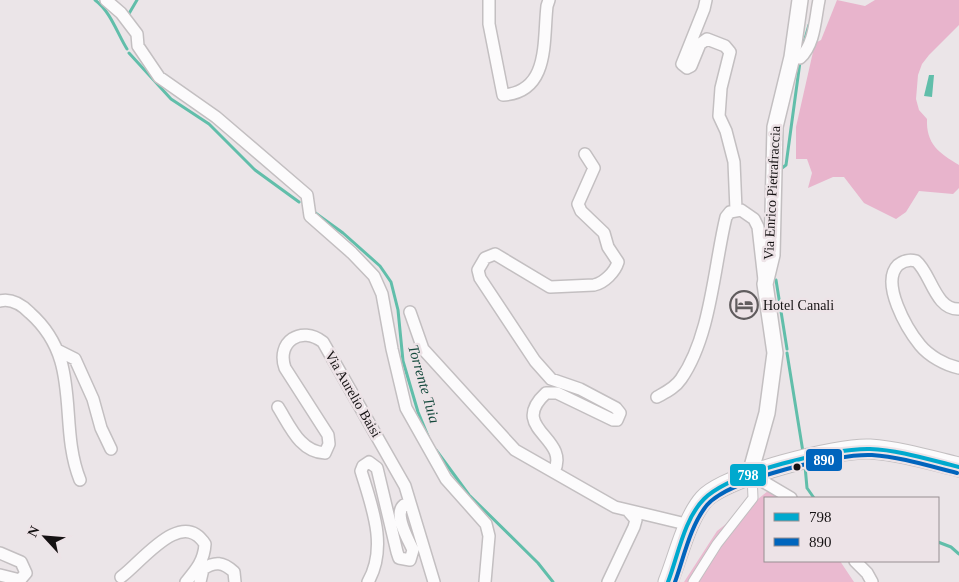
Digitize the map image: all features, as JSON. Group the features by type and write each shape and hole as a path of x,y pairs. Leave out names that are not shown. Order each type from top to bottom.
{"main road":[{"path":"668,582 690,525 705,498 720,488 752,475 840,451 869,449 959,467"}],"street":[{"path":"106,0 121,12 137,34 138,46 159,78 216,117 307,195 310,216 352,253 374,276 382,294 392,349 406,408 446,479 486,524 489,536 485,582"},
{"path":"489,0 489,24 503,95 513,94 535,80 541,68 546,6 549,0"},
{"path":"706,0 704,10 682,64 686,68 691,66 700,44 707,39 725,46 730,52 721,88 719,116 726,131 734,162 736,210"},
{"name":"Via Enrico Pietrafraccia","path":"752,475 753,463 767,413 775,353 765,284 772,255 775,127 792,57 800,0"},
{"path":"792,57 800,58 805,53 812,39 819,0"},
{"path":"554,472 559,460 555,450 531,416 532,409 546,393 557,393 613,420 616,420 620,413 616,408 580,389 552,379 535,361 480,278 478,270 485,258 495,254 550,288 594,285 601,283 610,274 618,262 608,247 604,233 581,211 578,204 594,168 585,154"},
{"path":"657,397 670,390 680,380 688,366 705,320 726,216 736,210 749,214 758,227 765,284"},
{"path":"959,309 954,309 939,299 925,269 916,261 902,262 895,269 892,279 896,303 906,324 921,346 944,363 959,368"},
{"path":"0,301 6,300 21,304 38,320 59,351 69,398 73,463 80,480"},
{"path":"410,312 423,349 515,450 614,507 628,512 690,525"},
{"name":"Via Aurelio Baisi","path":"278,407 304,447 316,453 325,453 329,444 328,435 285,368 282,357 284,348 298,336 306,334 318,338 323,342 395,466 411,506 434,582"},
{"path":"59,351 75,359 93,399 100,428 111,449"},
{"path":"368,582 377,560 378,533 361,471 363,466 369,462 377,468 397,552 399,558 406,560 410,560 414,550 400,519 400,510 404,504 411,506"},
{"path":"752,475 789,497"},
{"path":"693,582 717,544 753,498 752,475"},
{"path":"608,582 636,520 628,512"},
{"path":"121,578 162,539 171,534 186,532 194,534 205,544 204,556 200,566 186,582"},
{"path":"0,553 21,562 26,574 20,580 0,575"},
{"path":"855,562 867,573 872,582"},
{"path":"200,582 203,569 211,564 219,563 234,572 235,582"}],"shaded area":[{"path":"837,0 865,6 875,0 959,0 959,25 922,64 918,75 916,99 919,110 927,119 927,128 931,141 940,152 959,165 959,188 953,194 919,191 906,212 896,219 864,203 844,177 833,177 808,188 812,173 807,159 796,159 796,127 815,43 821,40"},
{"path":"929,75 934,75 932,97 924,96"},
{"path":"768,491 779,497 764,497 764,562 841,562 854,582 684,582 717,531"}],"waterway":[{"name":"Torrente Tuia","path":"95,0 110,17 127,49"},
{"path":"127,17 137,0"},
{"path":"803,46 809,25"},
{"name":"Torrente Tuia","path":"129,53 171,99 209,124 255,170 299,202"},
{"path":"782,168 786,165 800,62"},
{"name":"Torrente Tuia","path":"314,212 343,233 380,266 391,282 398,310 403,361 418,412 428,436"},
{"path":"776,280 787,349"},
{"path":"787,353 803,452"},
{"name":"Torrente Tuia","path":"436,450 469,495 538,563 553,582"},
{"path":"805,466 807,488 813,497"},
{"path":"939,542 951,547 959,554"}],"transit line":[{"name":"798","path":"668,582 686,527 697,507 717,489 758,471 808,457 870,449 892,451 959,467"},
{"name":"890","path":"675,582 696,522 707,505 719,495 760,477 785,469 835,458 872,455 915,462 957,473"}],"place":[{"name":"Hotel Canali","path":"744,305"}]}
